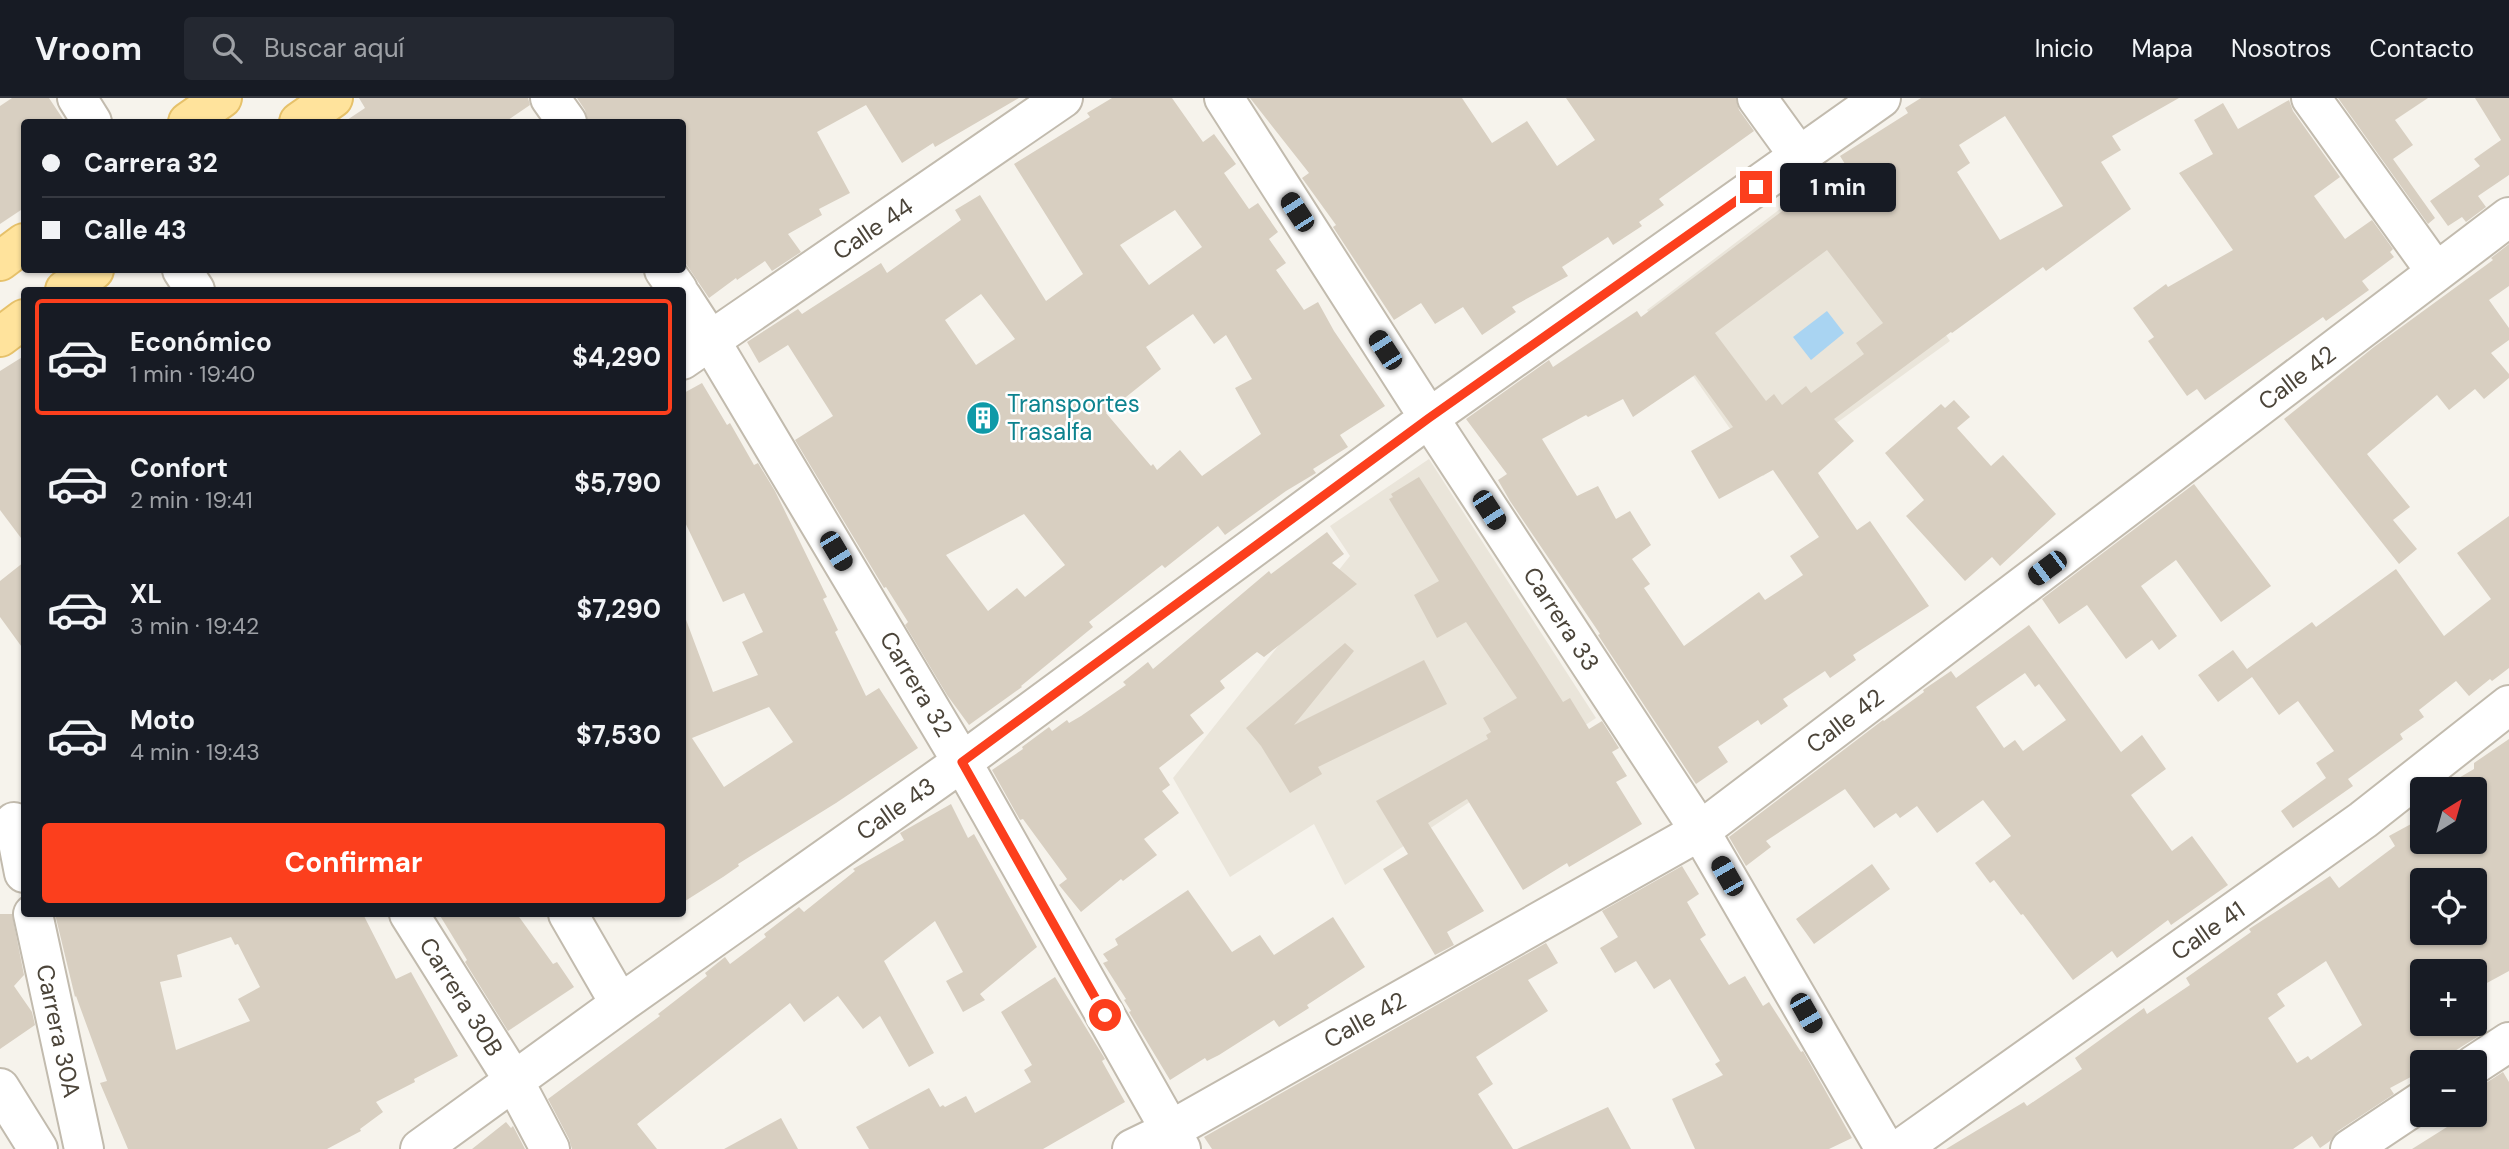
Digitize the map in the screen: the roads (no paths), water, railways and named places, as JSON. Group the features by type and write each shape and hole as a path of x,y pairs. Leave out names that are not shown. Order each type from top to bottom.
{"main road":[{"path":"192,119 222,98"},
{"path":"303,119 333,98"},
{"path":"0,261 21,245"},
{"path":"69,287 90,273"},
{"path":"0,337 21,321"}],"street":[{"path":"77,98 90,119"},
{"path":"551,98 565,119"},
{"name":"Calle 44","path":"696,349 1063,98"},
{"name":"Carrera 33","path":"1224,98 1429,418 1700,831 1885,1149"},
{"path":"1757,98 1799,156"},
{"name":"Calle 43","path":"420,1149 962,762 1429,418 1881,98"},
{"path":"2311,98 2436,272"},
{"name":"Calle 42","path":"1132,1149 1175,1140 1700,831 2509,216"},
{"name":"Carrera 32","path":"686,313 696,349 962,762 1175,1140"},
{"name":"Calle 41","path":"1900,1149 2364,820 2509,705"},
{"path":"13,822 21,859"},
{"name":"Carrera 30A","path":"34,917 84,1149"},
{"name":"Carrera 30B","path":"411,917 513,1081 550,1149"},
{"path":"570,917 620,1004"},
{"path":"2487,1056 2509,1042"},
{"path":"0,1088 38,1149"},
{"path":"2350,1149 2410,1109"}],"water":[{"path":"1827,311 1844,333 1811,360 1793,337"}],"place":[{"name":"Transportes Trasalfa","path":"983,418"}]}
